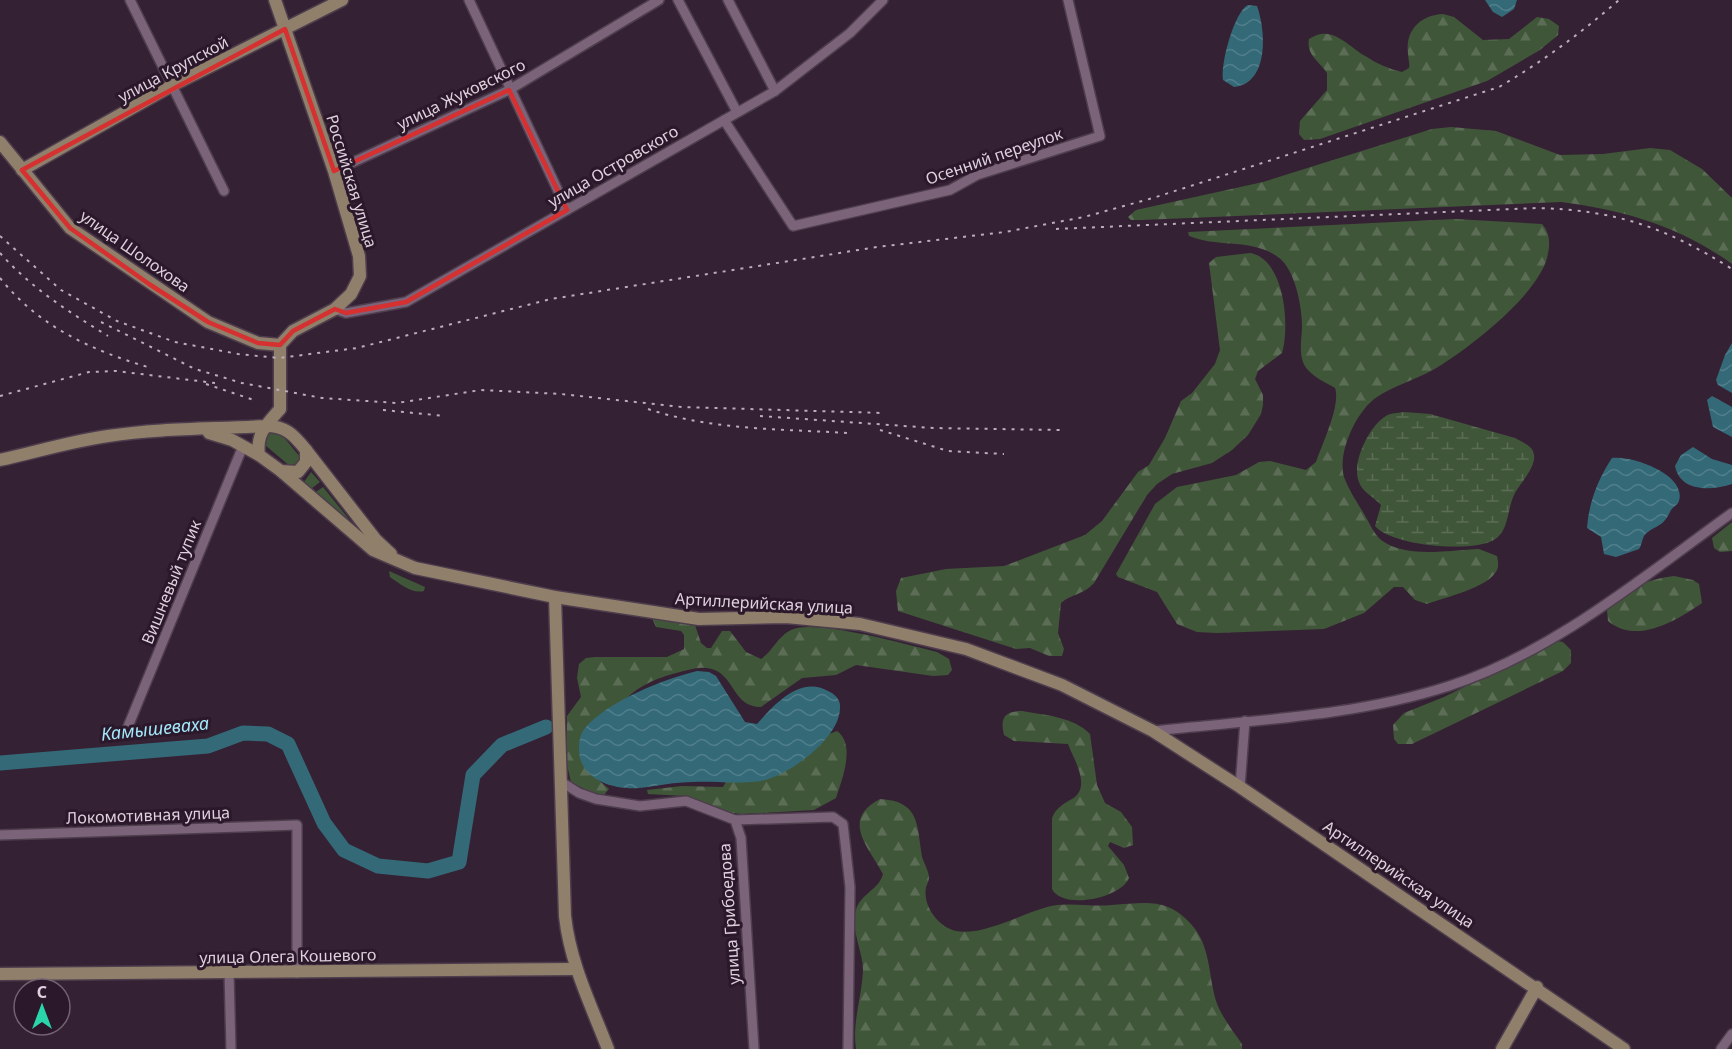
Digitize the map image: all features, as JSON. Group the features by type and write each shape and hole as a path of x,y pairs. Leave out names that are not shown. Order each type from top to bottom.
{"main road":[{"name":"Российская улица","path":"275,0 334,171 359,256 360,276 351,294 335,309 293,331 280,345"},
{"name":"улица Крупской","path":"22,170 174,85 342,0"},
{"name":"улица Шолохова","path":"0,142 70,228 148,284 208,322 258,343 280,345"},
{"path":"259,455 258,436 280,409 280,345"},
{"name":"Артиллерийская улица","path":"280,409 294,435 376,540 396,559"},
{"name":"Артиллерийская улица","path":"0,460 110,435 264,426 280,427 294,435"},
{"name":"Артиллерийская улица","path":"193,430 217,434 259,455 373,550 444,575 555,597 699,619 786,617 828,620 890,630 966,649 1062,685 1153,731 1240,787 1537,987 1624,1049"},
{"path":"281,471 298,472 303,468 306,462 306,450"},
{"path":"555,597 565,916 568,943 608,1049"},
{"name":"улица Олега Кошевого","path":"0,974 576,969"},
{"path":"1502,1049 1537,987"}],"street":[{"path":"130,0 174,85 224,191"},
{"path":"469,0 509,90 567,210"},
{"name":"улица Жуковского","path":"334,171 509,90 659,0"},
{"path":"678,0 737,112"},
{"path":"728,0 775,91"},
{"name":"улица Островского","path":"335,309 346,313 406,302 775,91 850,33 883,0"},
{"name":"Осенний переулок","path":"724,120 793,226 950,190 977,175 1100,136 1068,0"},
{"name":"Вишневый тупик","path":"126,729 243,446"},
{"path":"1153,731 1341,712 1387,703 1451,685 1540,644 1595,610 1732,513"},
{"path":"1240,787 1245,721"},
{"name":"улица Грибоедова","path":"560,781 579,793 604,801 640,806 686,801 735,820 741,838 754,1049"},
{"path":"735,820 833,817 838,819 844,831 850,887 848,1049"},
{"name":"Локомотивная улица","path":"0,835 297,825 297,973"},
{"path":"229,973 231,1049"},
{"path":"1721,1049 1732,1034"}],"highlighted area":[{"path":"285,29 334,171 509,90 567,210 406,302 346,313 335,309 293,331 280,345 258,343 208,322 149,284 70,228 22,170"}],"green space":[{"path":"1443,14 1454,17 1483,40 1509,39 1537,17 1549,19 1559,26 1558,35 1540,50 1487,81 1320,139 1304,140 1299,134 1300,121 1327,90 1327,73 1311,54 1309,39 1317,35 1332,35 1375,62 1402,72 1409,68 1409,37 1416,25 1428,17"},
{"path":"1451,127 1496,131 1560,155 1603,154 1650,148 1670,150 1702,169 1732,198 1732,264 1692,239 1650,222 1607,210 1561,202 1141,220 1131,220 1128,217 1136,210 1263,182 1432,129"},
{"path":"1455,219 1542,224 1548,236 1547,258 1540,273 1515,306 1480,337 1431,371 1377,397 1362,411 1346,444 1343,456 1344,477 1381,540 1403,550 1442,552 1479,549 1497,556 1498,567 1493,576 1476,587 1427,604 1415,600 1403,587 1394,587 1364,613 1324,629 1217,633 1197,632 1177,624 1157,592 1118,577 1116,574 1155,504 1177,487 1236,475 1259,462 1270,461 1306,470 1316,462 1335,404 1335,388 1311,373 1302,360 1302,318 1299,299 1293,279 1284,263 1268,251 1257,247 1200,240 1189,236 1188,232"},
{"path":"1250,253 1262,258 1271,267 1278,280 1285,311 1282,353 1258,371 1255,379 1263,395 1261,414 1248,435 1232,450 1212,463 1172,474 1157,484 1147,495 1094,583 1086,590 1061,603 1058,633 1064,649 1062,656 1049,656 1030,648 1016,649 898,611 896,591 901,578 946,569 1004,566 1085,535 1102,521 1138,472 1149,465 1165,438 1181,401 1192,393 1215,364 1220,350 1209,263 1216,257"},
{"path":"1404,412 1430,414 1515,438 1532,449 1534,460 1532,465 1514,495 1502,531 1494,540 1483,544 1451,547 1414,543 1384,533 1375,526 1381,505 1361,486 1357,465 1363,446 1373,428 1386,416"},
{"path":"273,432 282,435 300,457 297,467 291,467 265,445 265,436"},
{"path":"311,472 320,482 311,489 304,482"},
{"path":"323,487 353,524 316,492"},
{"path":"1732,522 1732,551 1720,552 1714,548 1712,538"},
{"path":"389,571 425,587 424,591 406,588 390,577"},
{"path":"1674,576 1693,580 1699,584 1702,603 1668,623 1643,631 1619,628 1608,621 1607,610 1621,596 1637,586"},
{"path":"657,616 695,625 701,643 707,648 711,648 722,631 730,631 746,652 761,659 782,636 791,630 819,627 862,634 937,652 949,659 952,670 948,675 933,676 856,665 836,675 802,678 761,707 746,703 723,675 712,669 691,669 676,673 640,688 618,708 588,771 609,789 603,796 594,794 571,782 567,765 567,716 581,697 577,678 579,664 586,658 595,657 667,657 684,649 684,635 681,631 656,627 652,618"},
{"path":"1557,641 1563,642 1571,650 1571,663 1563,671 1412,744 1398,744 1394,739 1393,725 1404,713 1444,697"},
{"path":"1022,711 1068,720 1090,734 1097,785 1105,803 1121,812 1132,827 1133,845 1124,848 1110,842 1108,846 1124,865 1129,878 1115,892 1078,900 1067,899 1052,889 1052,818 1060,807 1078,794 1081,788 1080,773 1068,744 1014,741 1004,735 1003,720 1007,714"},
{"path":"837,731 843,737 847,753 841,781 836,798 814,810 742,814 732,813 685,796 648,794 647,790 682,786 723,787 731,773"},
{"path":"880,799 903,804 914,817 922,857 929,876 926,899 934,916 948,928 972,931 1057,905 1098,906 1145,903 1164,906 1182,915 1191,924 1202,942 1218,1007 1242,1044 1242,1049 856,1049 855,1029 863,970 855,925 856,910 861,900 878,884 883,874 865,844 860,825 862,816 868,807"}],"water":[{"path":"1485,0 1517,0 1514,9 1502,17 1493,12"},
{"path":"1248,5 1257,6 1260,16 1262,54 1254,76 1234,87 1223,80 1224,63 1233,28"},
{"path":"1732,343 1732,393 1718,385 1716,380"},
{"path":"1712,396 1732,407 1732,437 1713,427 1707,400"},
{"path":"1693,447 1712,459 1732,465 1732,484 1706,488 1683,481 1675,466 1681,455"},
{"path":"1612,458 1632,460 1656,468 1675,482 1679,491 1678,503 1661,524 1644,536 1639,549 1616,557 1604,554 1601,537 1587,528 1595,491"},
{"path":"697,671 709,672 716,676 745,722 757,724 788,694 807,687 818,687 835,696 840,705 838,719 823,742 813,752 788,770 765,780 739,783 686,782 629,788 608,784 591,775 580,759 579,743 583,731 595,718 637,692"}],"waterway":[{"name":"Камышеваха","path":"0,763 208,746 243,733 268,734 288,744 324,823 344,850 378,866 428,871 459,862 473,775 502,745 546,727"}],"railway":[{"path":"0,236 61,290 117,321 175,342 238,354 279,358 357,348 551,299 877,247 1005,232 1084,217 1153,198 1499,87 1531,68 1619,0"},
{"path":"1056,229 1536,208 1565,209 1616,217 1662,232 1708,254 1732,269"},
{"path":"0,253 38,288 108,336"},
{"path":"0,278 32,310 68,335 108,354 151,368"},
{"path":"101,322 195,369 242,383 322,398 397,403 481,390 561,394 682,407 883,413"},
{"path":"0,396 89,372 116,371 215,383"},
{"path":"206,384 257,401"},
{"path":"648,409 721,425 847,433"},
{"path":"383,410 445,416"},
{"path":"760,416 933,428 1060,430"},
{"path":"880,430 948,451 1004,454"}]}
